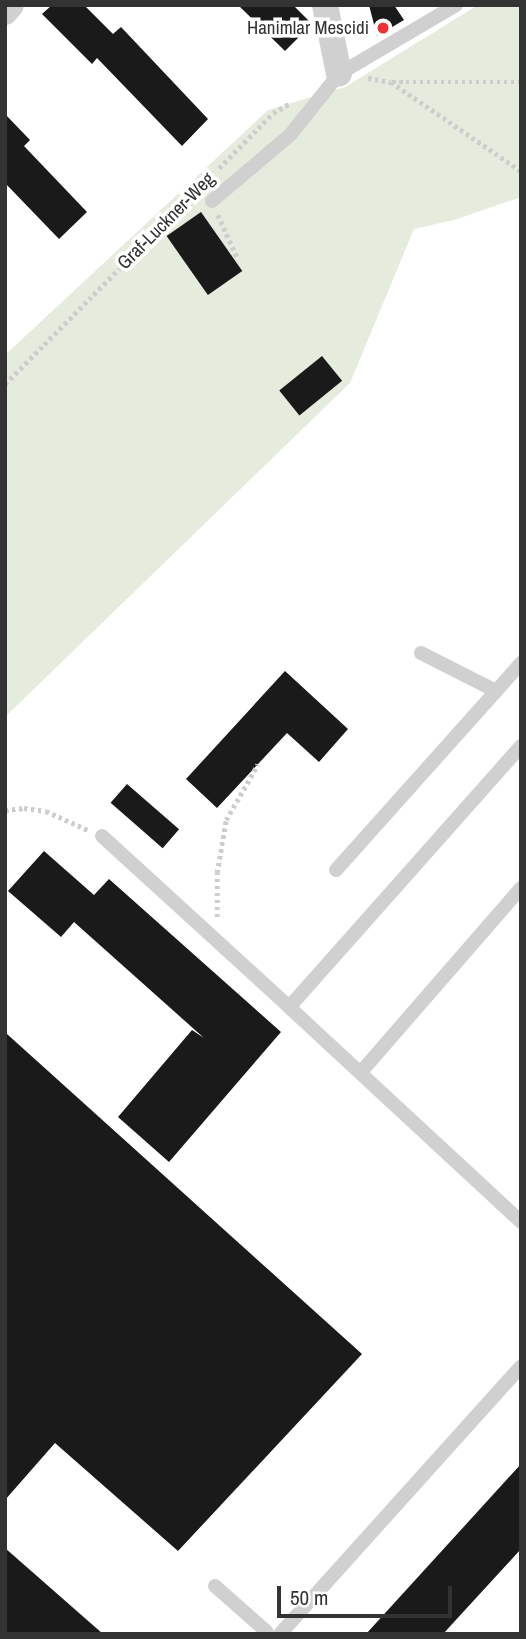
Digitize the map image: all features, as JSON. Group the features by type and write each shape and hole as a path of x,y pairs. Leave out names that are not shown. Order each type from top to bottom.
{"street":[{"path":"5,12 11,5"},
{"path":"325,5 339,74"}],"lane":[{"path":"212,201 290,135 339,74 456,5"},
{"path":"421,653 496,691"},
{"path":"336,870 521,663"},
{"path":"289,1007 521,746"},
{"path":"102,836 521,1222"},
{"path":"361,1072 521,888"},
{"path":"215,1586 270,1633 521,1366"}],"path":[{"path":"339,74 391,82 521,82"},
{"path":"391,82 521,171"},
{"name":"Graf-Luckner-Weg","path":"217,170 273,113 295,100"},
{"name":"Graf-Luckner-Weg","path":"5,383 198,189"},
{"path":"212,201 238,259"},
{"path":"217,943 217,873 226,820 258,764"},
{"path":"5,810 24,808 46,811 102,836"}],"shaded area":[{"path":"478,5 521,5 521,197 454,220 414,229 350,383 5,717 5,355 268,110 345,87"}],"building":[{"path":"52,5 84,5 113,34 121,27 208,119 182,146 97,58 92,64 42,14"},
{"path":"238,5 293,5 312,24 285,51"},
{"name":"Hanimlar Mescidi","path":"369,5 394,5 404,20 377,36"},
{"path":"5,114 30,140 24,146 87,212 59,239 5,183"},
{"path":"201,212 242,271 208,295 167,236"},
{"path":"322,356 342,381 299,415 279,391"},
{"path":"285,671 348,729 319,762 287,733 217,808 186,779"},
{"path":"127,784 179,829 163,848 111,803"},
{"path":"44,851 94,895 109,879 281,1032 169,1162 118,1117 192,1030 204,1038 74,922 61,937 8,891"},
{"path":"7,1034 362,1354 178,1551 55,1443 5,1500"},
{"path":"521,1464 521,1549 443,1634 366,1634"},
{"path":"5,1548 103,1634 5,1634"}],"place":[{"name":"Hanimlar Mescidi","path":"383,28"}]}
